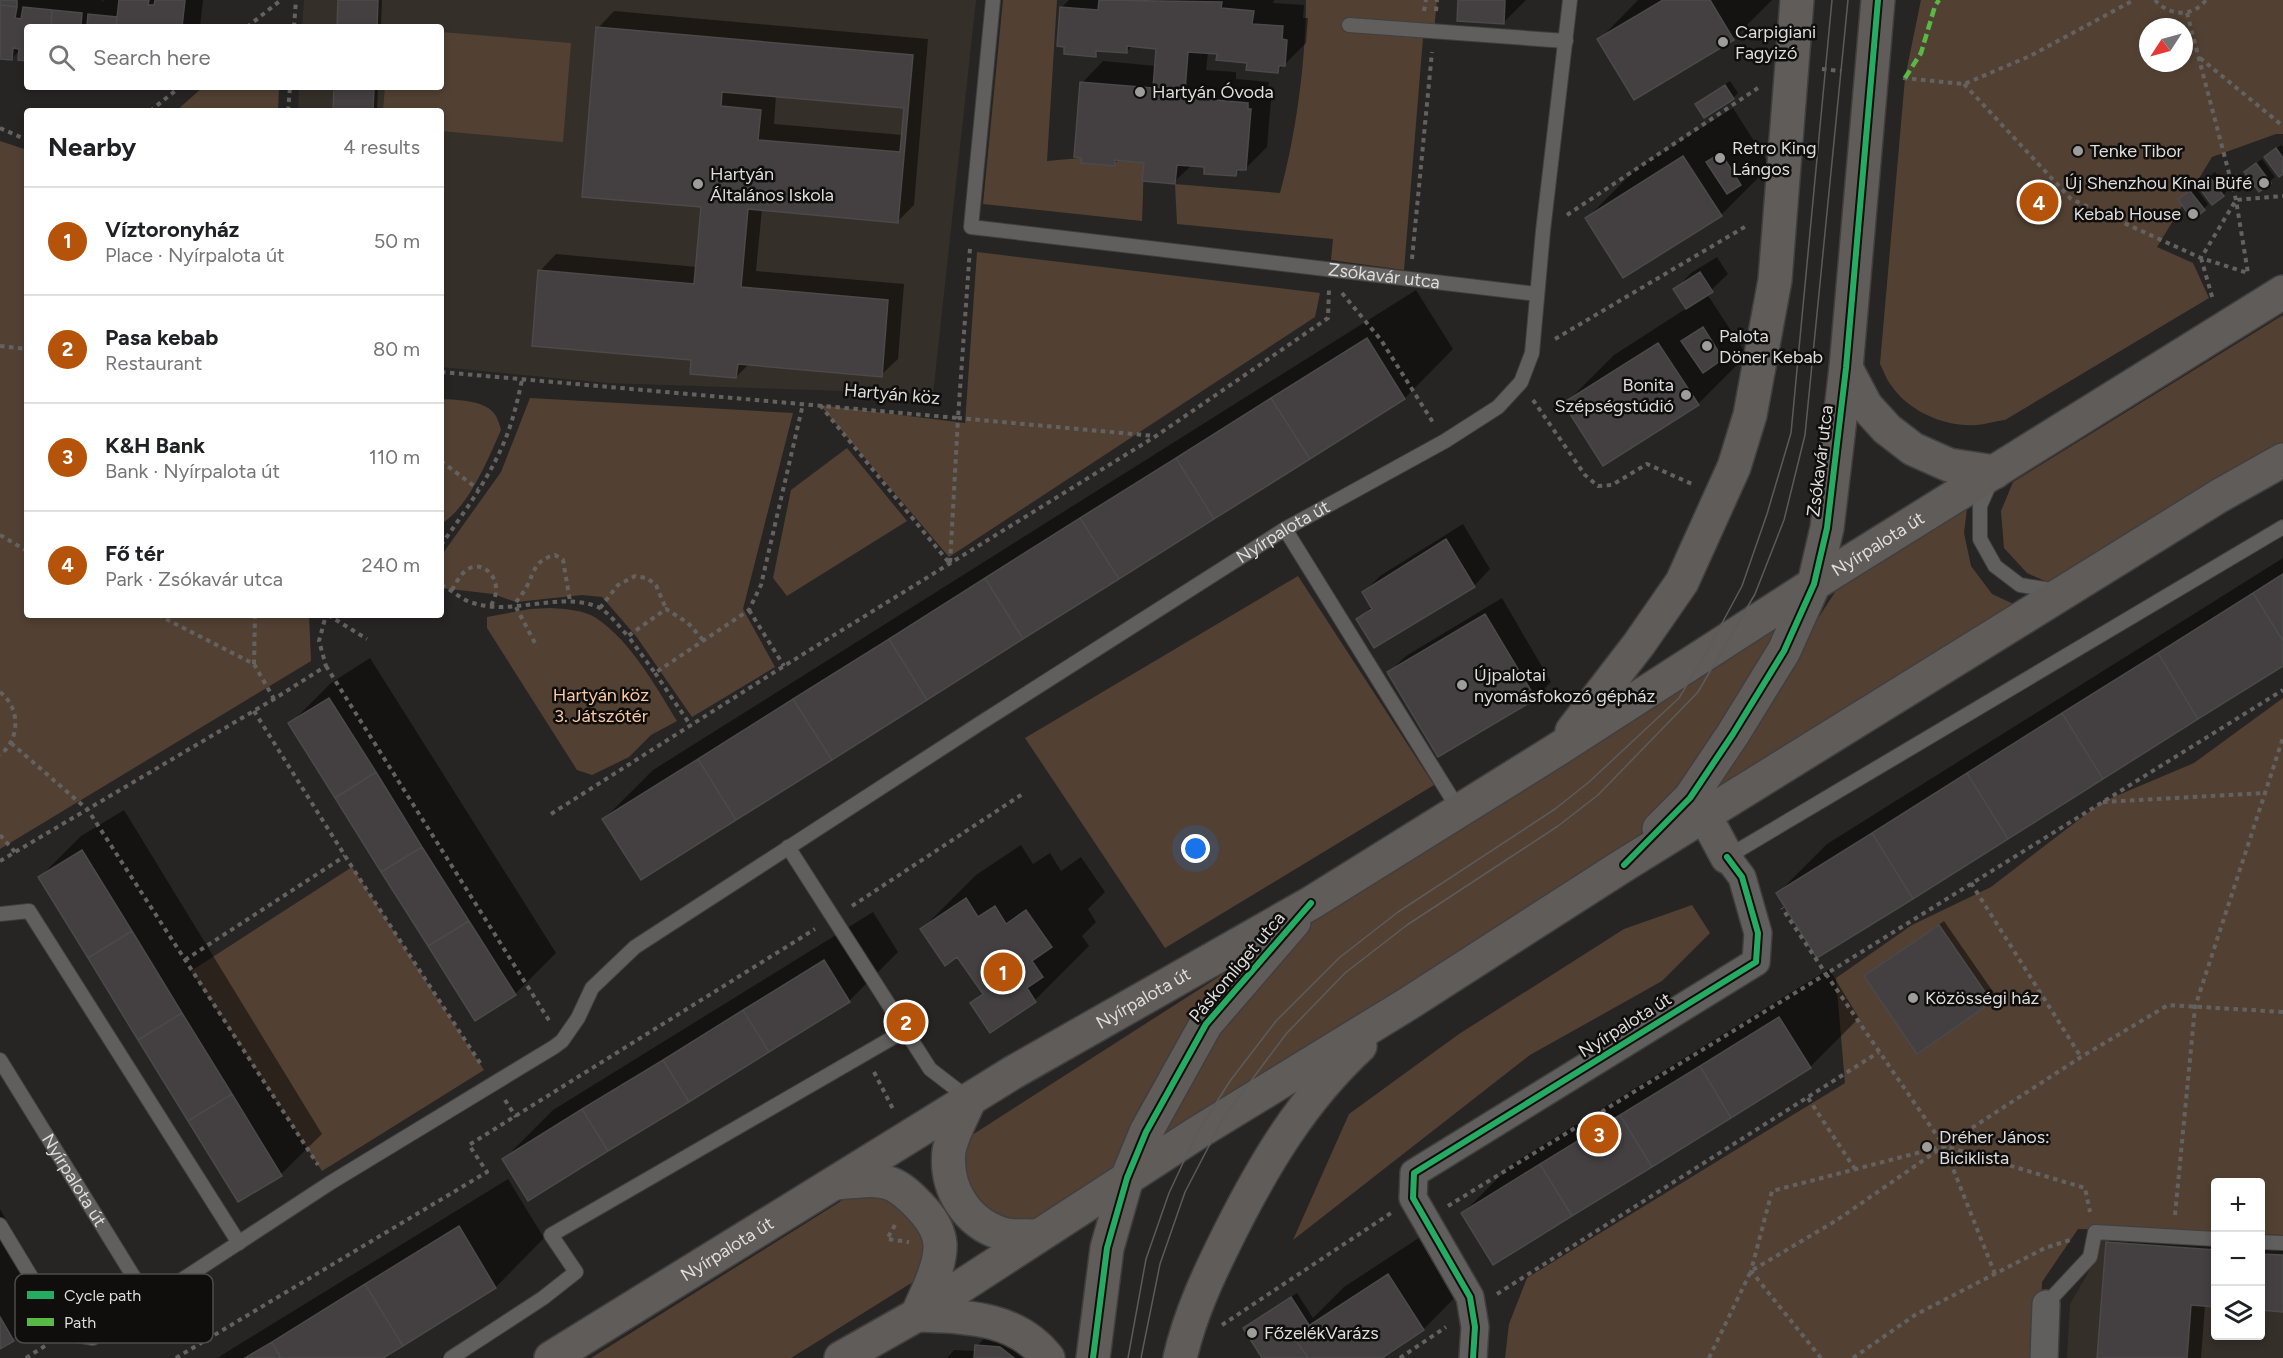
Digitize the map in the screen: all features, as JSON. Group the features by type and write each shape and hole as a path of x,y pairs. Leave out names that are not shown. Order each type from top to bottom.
{"main road":[{"path":"1558,749 1639,644 1682,582 1734,467 1750,416 1775,280 1797,0"},
{"name":"Zsókavár utca","path":"1624,865 1690,798 1784,651 1814,584 1827,528 1846,368 1878,0"},
{"name":"Nyírpalota út","path":"551,1358 1012,1073 1311,903 1558,749 1814,584 2283,292"},
{"path":"1846,368 1866,406 1887,429 1913,449 1949,465 1995,472"},
{"path":"841,1358 917,1315 1035,1236 1406,1005 1624,865 2219,496 2283,460"},
{"path":"1705,816 1727,857"},
{"name":"Páskomliget utca","path":"1093,1358 1107,1248 1127,1178 1146,1132 1206,1024 1311,903"},
{"path":"1180,1358 1186,1332 1209,1275 1265,1164 1300,1112 1321,1088 1350,1056 1406,1005"},
{"path":"970,1099 950,1149 949,1172 954,1192 969,1215 986,1227 1005,1234 1035,1236"},
{"path":"835,1183 877,1179 896,1184 930,1218 939,1234 940,1246 932,1281 917,1315"},
{"path":"917,1315 965,1317 1005,1325 1027,1337 1048,1358"}],"street":[{"name":"Nyírpalota út","path":"1418,1197 1756,962 1758,933 1742,876 1727,857"},
{"path":"1418,1197 1470,1297 1475,1327 1473,1358"},
{"path":"2044,1358 2046,1304"}],"lane":[{"path":"971,227 993,0"},
{"path":"1537,294 1570,0"},
{"path":"1349,25 1566,41"},
{"name":"Zsókavár utca","path":"971,227 1330,274 1411,280 1537,294"},
{"name":"Nyírpalota út","path":"190,1274 330,1183 562,1041 578,1018 592,988 635,947 1285,529 1445,441 1498,407 1521,382 1532,353 1537,294"},
{"path":"1995,472 1980,507 1980,539 1995,566 2020,585 2065,592"},
{"path":"1727,857 2283,527"},
{"path":"1285,529 1459,810"},
{"path":"788,847 835,917 930,1069 970,1099"},
{"path":"0,914 29,911 239,1243"},
{"path":"451,1358 543,1298 576,1272 551,1235 906,1030"},
{"name":"Nyírpalota út","path":"0,1060 132,1274"},
{"name":"Nyírpalota út","path":"0,1224 30,1274"},
{"path":"2046,1304 2090,1257 2095,1232 2211,1239"},
{"path":"2265,1242 2283,1243"}],"path":[{"path":"251,24 281,0"},
{"path":"294,24 296,0"},
{"path":"1411,280 1437,0"},
{"path":"1543,231 1792,66 1964,84 2030,56 2134,0"},
{"path":"2155,0 2169,11 2187,13 2206,0"},
{"path":"1964,84 2071,199 2201,258 2248,273 2236,200 2187,13"},
{"path":"2199,57 2283,126"},
{"path":"154,108 176,90"},
{"path":"288,108 290,90"},
{"path":"0,128 24,139"},
{"path":"2236,200 2283,196"},
{"path":"2213,301 2201,258 2236,200"},
{"path":"1532,353 1780,206"},
{"path":"551,814 784,666 1156,436 1328,318 1330,274"},
{"path":"1330,274 1382,340 1445,441"},
{"path":"0,346 24,349"},
{"path":"444,540 502,448 513,419 522,380"},
{"path":"1521,382 1585,474 1598,486 1612,485 1647,464 1700,488"},
{"path":"655,673 748,610 761,585 803,404"},
{"path":"820,405 950,564"},
{"path":"950,564 958,418 1156,436"},
{"path":"444,463 478,489"},
{"path":"0,535 24,550"},
{"path":"516,604 536,566 545,557 555,555 563,560 570,601"},
{"path":"452,590 468,568 476,566 485,568 494,577 497,590 491,606"},
{"path":"600,608 618,585 635,576 647,578 656,585 666,609 688,623 703,640"},
{"path":"444,586 472,603 491,606 570,601 600,608 628,636 691,726"},
{"path":"516,604 537,647"},
{"path":"628,636 666,609"},
{"path":"748,610 784,666"},
{"path":"164,618 254,663"},
{"path":"255,618 254,663 274,699"},
{"path":"326,618 319,641 326,666 562,1041"},
{"path":"332,618 367,639"},
{"path":"0,861 326,666"},
{"path":"1216,1329 1418,1197 1826,974 2283,690"},
{"path":"0,692 11,705 16,717 16,730 11,743 0,755"},
{"path":"254,711 493,1084"},
{"path":"2173,1237 2195,1007 2283,738"},
{"path":"11,743 88,810 330,1183"},
{"path":"213,1336 487,1172 469,1145 835,917 1024,792"},
{"path":"2102,802 2265,794"},
{"path":"0,835 15,852"},
{"path":"185,960 345,856"},
{"path":"1971,884 2081,1057"},
{"path":"1781,906 1944,1146 1995,1274"},
{"path":"1751,1271 1837,1220 1944,1146 2081,1057 2168,1005 2283,1012"},
{"path":"1400,1358 1880,1052"},
{"path":"865,1053 899,1121"},
{"path":"1808,1098 1855,1169"},
{"path":"1709,1358 1751,1271 1772,1191 1944,1146 2085,1188 2095,1232 2045,1248 1915,1315 1853,1358"},
{"path":"1751,1271 1821,1358"},
{"path":"176,1358 201,1343"}],"shaded area":[{"name":"Hartyán Általános Iskola","path":"304,0 976,0 933,394 608,383 444,367 444,108 298,108 299,90 444,90 444,24 302,24"},
{"path":"2100,1238 2211,1247 2211,1340 2265,1340 2265,1250 2283,1252 2283,1358 2067,1358 2070,1304 2088,1273"}],"green space":[{"path":"1003,0 1057,0 1047,161 1081,158 1081,163 1115,160 1144,163 1142,221 983,204"},
{"path":"1306,0 1437,0 1434,31 1361,25 1365,33 1423,38 1404,270 1331,260 1333,239 1177,224 1175,184 1280,193 1291,147 1299,97"},
{"path":"1921,0 2283,0 2283,134 2276,134 2212,157 2157,247 2193,263 2209,298 2005,420 1965,425 1929,416 1899,395 1880,364 1905,78"},
{"path":"444,32 571,43 563,142 444,131 444,108 383,108 385,90 444,90"},
{"path":"200,90 279,90 278,108 179,108"},
{"path":"0,141 24,149 24,618 309,618 311,661 0,849"},
{"path":"977,252 1320,293 1315,317 949,557 820,405 965,423"},
{"path":"2283,315 2283,447 2056,586 2027,573 2004,548 2001,511 2013,482"},
{"path":"530,398 793,413 743,609 775,667 692,717 636,636 602,597 582,595 516,602 493,594 444,588 444,552 501,472"},
{"path":"444,399 472,402 486,407 496,416 501,430 469,494 444,522"},
{"path":"847,448 907,521 787,596 773,578 791,490"},
{"path":"1967,509 1964,533 1971,566 1992,594 2022,608 1691,815 1837,589"},
{"path":"1298,576 1434,785 1165,948 1025,738"},
{"name":"Hartyán köz 3. Játszótér","path":"551,608 586,613 609,628 642,665 677,721 651,735 629,757 592,775 577,770 487,628 487,617 530,609"},
{"path":"1789,618 1644,845 1160,1144 1192,1076 1221,1025 1313,920"},
{"path":"2283,698 2283,1235 2265,1234 2265,1178 2211,1178 2211,1233 2078,1229 2042,1282 2039,1358 1505,1358 1509,1324 1527,1278 1845,1083 1836,978 1912,925 1991,887 2102,802 2194,763"},
{"path":"352,867 484,1070 322,1171 191,971"},
{"path":"1692,905 1710,933 1662,981 1530,1055 1293,1240 1349,1114 1459,1034 1624,929"},
{"path":"1248,958 1191,1019 1140,1106 1119,1168 1020,1230 974,1212 955,1146"},
{"path":"883,1192 927,1228 921,1277 791,1358 591,1358 846,1198"}],"building":[{"path":"0,0 17,0 17,7 0,5"},
{"path":"119,0 149,0 148,5 154,5 155,0 185,0 182,24 116,24"},
{"path":"338,0 378,0 377,24 337,24"},
{"name":"Hartyán Óvoda","path":"1099,0 1222,2 1221,8 1254,11 1252,24 1283,26 1282,39 1287,40 1285,66 1279,66 1278,73 1246,70 1247,63 1216,60 1217,54 1188,52 1185,91 1215,93 1215,100 1248,103 1248,109 1251,109 1246,170 1237,170 1236,176 1204,174 1204,167 1177,165 1175,184 1142,181 1144,163 1115,160 1115,166 1081,163 1081,158 1074,157 1080,82 1153,88 1156,49 1127,46 1127,53 1096,51 1096,57 1064,54 1064,47 1057,46 1060,7 1098,10"},
{"path":"1458,0 1505,0 1504,24 1457,21"},
{"path":"1663,0 1710,0 1734,40 1634,100 1597,39"},
{"path":"0,5 17,7 15,18 21,19 23,7 52,10 51,24 24,24 24,61 18,60 19,49 13,48 12,60 0,59"},
{"path":"52,10 82,13 81,24 51,24"},
{"path":"88,14 117,17 116,24 87,24"},
{"path":"596,27 913,55 898,223 748,209 741,287 888,300 882,377 738,364 736,378 690,374 691,360 532,346 538,270 694,284 701,207 582,197","holes":["722,92 904,108 900,152 758,140 761,110 721,106"]},
{"path":"1725,85 1734,99 1704,118 1695,104"},
{"path":"334,90 374,90 373,108 333,108"},
{"path":"2276,148 2283,158 2283,174 2279,177 2264,157"},
{"path":"1721,153 1741,185 1727,194 1706,162"},
{"path":"1683,156 1722,216 1623,278 1585,218"},
{"path":"2256,163 2271,183 2259,192 2244,172"},
{"path":"2209,176 2224,196 2212,205 2197,185"},
{"path":"2190,191 2205,210 2192,220 2178,199"},
{"path":"1700,272 1713,292 1686,309 1673,289"},
{"path":"1703,327 1723,359 1703,373 1681,341"},
{"path":"1367,338 1405,399 1310,459 1271,398"},
{"path":"1658,343 1699,405 1603,466 1563,403"},
{"path":"1271,398 1310,459 1214,519 1176,458"},
{"path":"1176,458 1214,519 1119,579 1080,518"},
{"path":"1080,518 1119,579 1023,639 985,578"},
{"path":"1446,539 1475,587 1374,648 1356,619 1372,609 1362,592"},
{"path":"2283,574 2283,641 2253,593"},
{"path":"985,578 1023,639 927,700 889,639"},
{"path":"2253,593 2283,641 2283,666 2198,719 2158,653"},
{"name":"Újpalotai nyomásfokozó gépház","path":"1485,614 1536,699 1438,757 1387,672"},
{"path":"889,639 927,700 832,760 793,699"},
{"path":"2158,653 2198,719 2103,779 2062,713"},
{"path":"329,698 376,772 335,798 288,723"},
{"path":"793,699 832,760 736,820 698,759"},
{"path":"2062,713 2103,779 2008,839 1967,773"},
{"path":"698,759 736,820 641,880 602,819"},
{"path":"376,772 422,847 381,872 335,798"},
{"path":"1967,773 2008,839 1913,899 1872,833"},
{"path":"1872,833 1913,899 1817,958 1776,893"},
{"path":"422,847 469,921 428,946 381,872"},
{"path":"82,850 132,931 88,958 38,877"},
{"path":"966,898 978,917 995,906 1006,924 1026,910 1052,947 1032,961 1043,977 1027,988 1036,1002 990,1033 970,1003 983,994 957,957 945,966 920,929"},
{"path":"469,921 516,995 475,1021 428,946"},
{"name":"Közösségi ház","path":"1939,925 1992,1002 1917,1054 1864,976"},
{"path":"132,931 182,1013 138,1040 88,958"},
{"path":"824,960 850,1002 769,1052 743,1010"},
{"path":"743,1010 769,1052 689,1102 663,1060"},
{"path":"182,1013 232,1094 188,1121 138,1040"},
{"path":"1779,1017 1811,1068 1731,1118 1700,1066"},
{"path":"663,1060 689,1102 608,1151 582,1109"},
{"path":"1700,1066 1731,1118 1652,1167 1620,1115"},
{"path":"232,1094 282,1176 238,1202 188,1121"},
{"path":"582,1109 608,1151 528,1201 502,1159"},
{"path":"1620,1115 1652,1167 1572,1216 1540,1164"},
{"path":"1540,1164 1572,1216 1493,1265 1461,1213"},
{"path":"459,1226 496,1288 403,1346 365,1284"},
{"path":"2106,1242 2211,1250 2211,1307 2191,1305 2187,1358 2097,1358"},
{"path":"2265,1254 2283,1255 2283,1312 2265,1310"},
{"path":"1388,1274 1424,1330 1382,1358 1308,1358 1293,1336"},
{"path":"365,1284 403,1346 383,1358 281,1358 272,1342"},
{"path":"1291,1297 1309,1325 1293,1336 1308,1358 1262,1358 1243,1328"},
{"path":"0,1317 14,1341 0,1349"},
{"path":"272,1342 281,1358 245,1358"},
{"path":"975,1345 1000,1347 1014,1358 974,1358"}],"tram line":[{"path":"1128,1358 1146,1259 1169,1193 1197,1133 1230,1081 1276,1021 1339,958 1398,912 1555,809 1589,782 1679,698 1742,586 1767,514 1791,433 1832,0"},
{"path":"1141,1358 1160,1264 1185,1192 1224,1117 1286,1034 1345,973 1407,925 1558,826 1598,795 1698,692 1755,594 1784,520 1805,435 1848,0"}],"marked path":[{"path":"1905,78 1921,53 1935,6 1939,0"}],"cycle path":[{"path":"1624,865 1690,798 1784,651 1814,584 1827,528 1846,368 1878,0"},
{"path":"1473,1358 1475,1327 1470,1297 1413,1198 1414,1173 1756,962 1758,933 1742,877 1727,857"},
{"path":"1093,1358 1107,1248 1127,1178 1146,1132 1206,1024 1311,903"}],"place":[{"name":"Carpigiani Fagyizó","path":"1723,42"},
{"name":"Hartyán Óvoda","path":"1140,92"},
{"name":"Tenke Tibor","path":"2078,151"},
{"name":"Retro King Lángos","path":"1720,158"},
{"name":"Új Shenzhou Kínai Büfé","path":"2264,183"},
{"name":"Hartyán Általános Iskola","path":"698,184"},
{"name":"Fő tér","path":"2039,202"},
{"name":"Kebab House","path":"2193,214"},
{"name":"Palota Döner Kebab","path":"1707,346"},
{"name":"Bonita Szépségstúdió","path":"1686,395"},
{"name":"Újpalotai nyomásfokozó gépház","path":"1462,685"},
{"name":"Víztoronyház","path":"1003,972"},
{"name":"Közösségi ház","path":"1913,998"},
{"name":"Pasa kebab","path":"906,1022"},
{"name":"K&H Bank","path":"1599,1134"},
{"name":"Dréher János: Biciklista","path":"1927,1147"},
{"name":"FőzelékVarázs","path":"1252,1333"}]}
